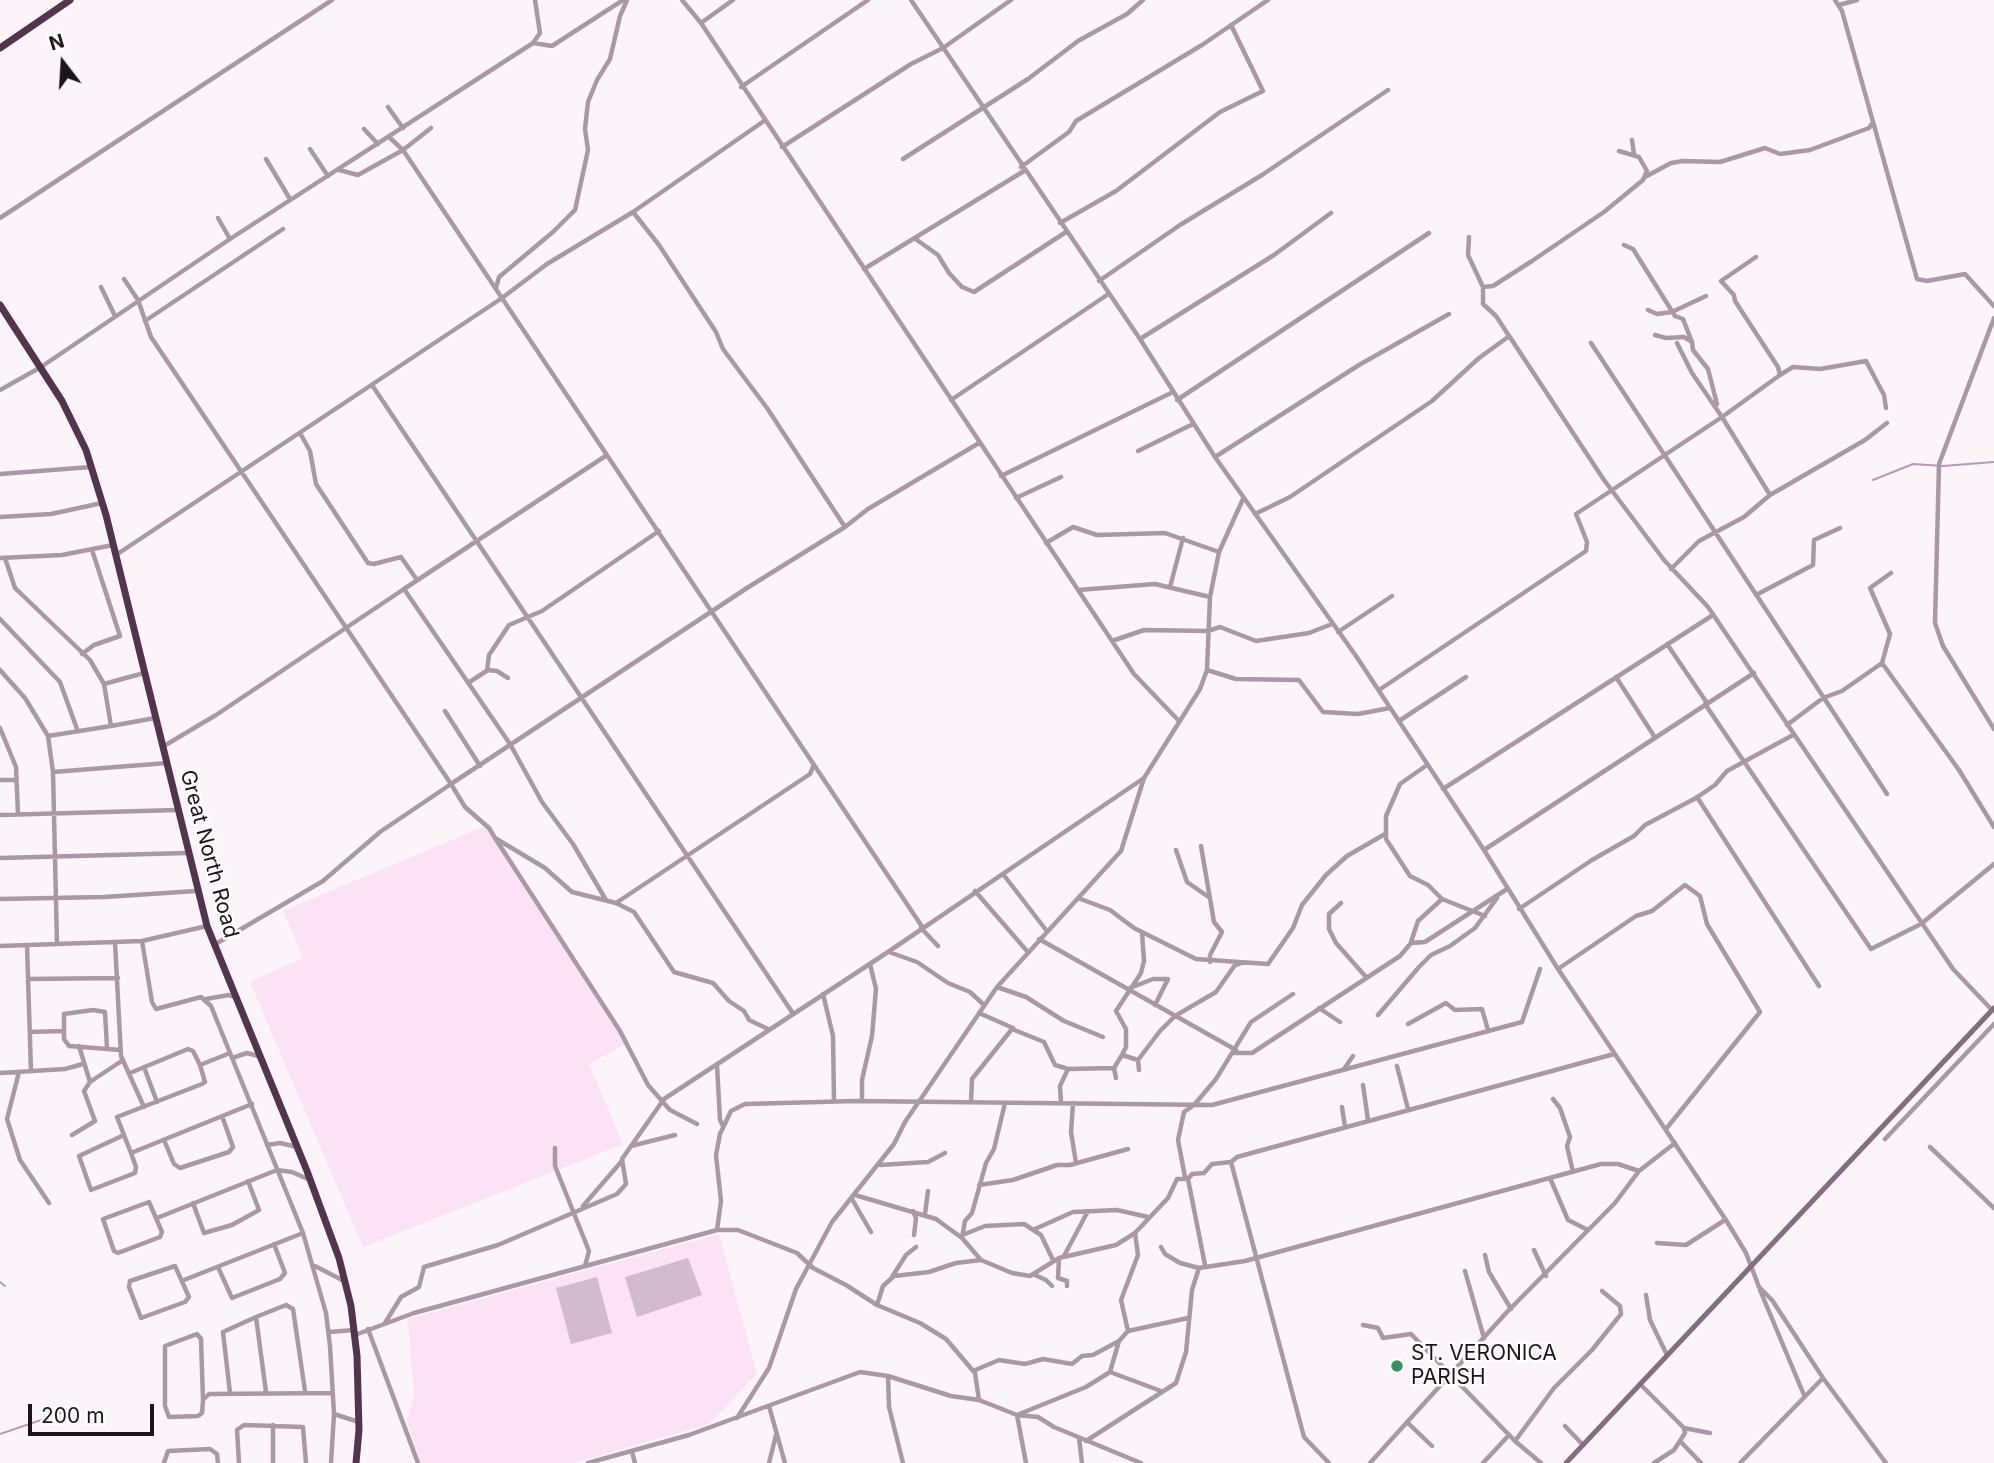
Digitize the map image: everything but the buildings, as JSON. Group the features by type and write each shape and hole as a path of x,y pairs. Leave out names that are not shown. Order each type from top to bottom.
{"highway":[{"path":"0,48 70,0"},
{"name":"Great North Road","path":"0,305 76,425 92,467 116,555 196,891 214,945 333,1238 345,1282 354,1333 359,1422 356,1463"}],"street":[{"path":"0,218 332,0"},
{"path":"0,390 41,367 230,239 533,43 540,33 535,0"},
{"path":"533,43 552,46 625,0"},
{"path":"496,289 499,277 575,210 587,150 585,129 588,102 610,59 625,0"},
{"path":"682,0 701,23 1112,641 1141,683 1179,721"},
{"path":"701,23 733,0"},
{"path":"741,86 868,0"},
{"path":"911,0 1140,340 1243,499 1399,721 1558,969 1726,1220 1746,1252 1804,1396"},
{"path":"782,147 943,47 1011,0"},
{"path":"903,159 1028,79 1078,41 1127,14 1143,0"},
{"path":"864,269 891,251 917,240 1023,169 1069,132 1076,121 1104,107 1268,0"},
{"path":"1835,0 1839,5 1917,279 1927,281 1965,274 1994,306"},
{"path":"1839,5 1857,0"},
{"path":"1060,223 1116,191 1220,112 1263,91 1231,25"},
{"path":"1099,281 1388,90"},
{"path":"388,107 403,128"},
{"path":"116,555 502,298 547,264 633,212 764,121"},
{"path":"1483,287 1493,286 1532,261 1604,212 1645,177 1671,163 1720,162 1765,148 1780,153 1810,150 1869,128 1873,121"},
{"path":"364,128 378,144"},
{"path":"338,170 358,175 403,150 431,128"},
{"path":"389,137 403,150 659,531 815,770 922,928 938,946"},
{"path":"1632,140 1634,154"},
{"path":"310,149 328,176"},
{"path":"1619,150 1634,154 1645,166 1645,177"},
{"path":"266,159 290,200"},
{"path":"633,212 659,245 716,332 723,349 766,408 845,527"},
{"path":"1140,340 1275,254 1331,213"},
{"path":"218,218 230,239"},
{"path":"145,321 283,229"},
{"path":"917,240 938,255 962,287 974,292 1066,232"},
{"path":"1178,400 1429,233"},
{"path":"1469,237 1468,255 1483,287 1483,304 1496,316 1613,491 1671,569 1713,615 1754,673 1793,735 1953,970 1993,1009 1566,1463"},
{"path":"1624,245 1633,249 1672,312 1683,319 1693,349 1709,369 1722,417 1770,495"},
{"path":"1756,257 1721,281 1734,295 1735,301 1779,367 1780,375"},
{"path":"124,279 138,300 151,337 465,807 489,828 620,1031 648,1084 680,1117 697,1124"},
{"path":"100,287 115,316"},
{"path":"951,400 1108,294"},
{"path":"1648,310 1657,314 1672,312 1706,296"},
{"path":"1215,457 1359,365 1449,314"},
{"path":"1994,318 1938,464 1935,623 1943,646 1994,729"},
{"path":"1655,335 1665,338 1684,337 1692,342"},
{"path":"1255,514 1290,497 1432,401 1479,358 1508,337"},
{"path":"1591,343 1887,794"},
{"path":"1677,343 1692,373 1718,408"},
{"path":"1378,690 1586,551 1589,547 1576,514 1586,505 1613,491 1793,367 1820,369 1866,361 1884,395 1886,408"},
{"path":"372,385 792,1012"},
{"path":"1001,477 1172,393"},
{"path":"1671,569 1699,541 1744,517 1770,495 1865,440 1887,423"},
{"path":"1138,451 1193,424"},
{"path":"300,433 310,452 316,484 368,563 401,557 417,580"},
{"path":"214,945 323,881 380,832 510,744 845,527 868,509 979,443"},
{"path":"163,747 607,455"},
{"path":"0,474 92,467"},
{"path":"1016,498 1061,477"},
{"path":"737,1418 769,1368 786,1315 832,1222 879,1166 918,1102 997,987 1046,930 1121,851 1144,778 1200,689 1207,670 1210,597 1219,552 1243,499"},
{"path":"0,517 51,514 102,502"},
{"path":"1046,543 1072,527 1097,535 1158,533 1183,538 1194,545 1219,552"},
{"path":"1756,595 1814,565 1814,540 1840,528"},
{"path":"487,671 489,655 502,632 527,616 542,611 659,531"},
{"path":"1170,587 1183,538"},
{"path":"111,726 104,684 90,660 15,588 2,558 62,555 113,545"},
{"path":"82,654 94,645 120,637 92,550"},
{"path":"1787,725 1823,698 1850,686 1882,663 1890,634 1870,588 1891,573"},
{"path":"1078,590 1114,585 1170,587 1210,597"},
{"path":"404,589 510,744 542,802 573,844 606,901"},
{"path":"1338,632 1392,596"},
{"path":"1443,789 1713,615"},
{"path":"0,619 60,682 77,729"},
{"path":"1112,641 1144,631 1208,631 1214,627 1227,628 1256,641 1309,632 1332,624"},
{"path":"1667,644 1871,949 1922,924 1994,864"},
{"path":"1882,663 1959,770 1994,827"},
{"path":"0,670 24,698 48,736 53,772 57,944"},
{"path":"1207,670 1236,679 1300,680 1323,712 1358,714 1390,708"},
{"path":"468,683 487,671 497,671 508,678"},
{"path":"104,684 144,673"},
{"path":"1484,850 1654,736 1754,673"},
{"path":"1399,721 1466,677"},
{"path":"1616,677 1654,736"},
{"path":"446,711 480,766"},
{"path":"48,736 155,718"},
{"path":"0,728 12,753 18,814"},
{"path":"1520,909 1592,860 1634,836 1645,825 1715,785 1727,771 1793,735"},
{"path":"53,772 167,763"},
{"path":"1427,765 1400,784 1385,816 1385,834 1403,870 1428,885 1442,899 1485,916"},
{"path":"616,903 815,770"},
{"path":"580,1208 621,1162 663,1101 1144,778"},
{"path":"0,780 16,780"},
{"path":"1697,797 1819,986"},
{"path":"0,815 177,810"},
{"path":"1078,898 1110,911 1142,933 1196,959 1268,964 1287,937 1302,905 1326,875 1347,856 1385,834"},
{"path":"495,838 545,868 572,892 616,903 638,916 674,972 689,974 718,985 749,1020 768,1029"},
{"path":"1201,846 1214,922 1222,932 1210,955 1210,962"},
{"path":"1176,850 1187,882 1210,898"},
{"path":"0,858 187,853"},
{"path":"1003,874 1046,930"},
{"path":"1558,969 1636,916 1652,911 1685,885 1699,895 1707,924 1760,1012 1665,1129"},
{"path":"1411,943 1424,942 1507,889"},
{"path":"0,899 104,897 196,891"},
{"path":"975,891 1027,951"},
{"path":"1378,1015 1431,955 1460,939 1485,916 1500,894"},
{"path":"1039,939 1236,1052 1252,1053 1400,956 1411,943 1418,921 1442,899"},
{"path":"1341,902 1329,914 1329,929 1336,943 1366,977"},
{"path":"0,946 142,941 207,926"},
{"path":"1116,1078 1114,1068 1126,1047 1126,1029 1116,1011 1141,973 1144,961 1142,933"},
{"path":"142,941 152,1002 156,1009 194,998 229,995 236,998"},
{"path":"115,942 120,1050 144,1107"},
{"path":"27,946 31,1071"},
{"path":"888,952 917,962 948,983 970,992 984,1005"},
{"path":"1139,1070 1138,1060 1175,1016 1216,992 1235,965 1242,963"},
{"path":"862,1101 862,1080 872,1036 876,989 870,964"},
{"path":"717,1230 721,1201 716,1155 723,1126 731,1111 745,1104 862,1101 1212,1105 1523,1020 1540,969"},
{"path":"28,979 118,978"},
{"path":"1129,989 1153,979 1168,979 1155,1005"},
{"path":"997,987 1026,997 1064,1021 1103,1037"},
{"path":"823,994 833,1036 834,1101"},
{"path":"1205,1265 1178,1138 1184,1112 1194,1105 1236,1052 1251,1022 1293,994"},
{"path":"206,999 252,1104 314,1265 329,1332 334,1414 331,1463"},
{"path":"1408,1024 1446,1003 1455,1010 1474,1007 1482,1009 1488,1030"},
{"path":"1319,1008 1340,1022"},
{"path":"107,1048 105,1012 66,1011 63,1031 66,1043 120,1050"},
{"path":"979,1013 1044,1042 1055,1065 1068,1069 1114,1068"},
{"path":"1885,1139 1994,1024"},
{"path":"971,1103 972,1079 1011,1030 1015,1029"},
{"path":"30,1032 63,1031"},
{"path":"79,1046 90,1082"},
{"path":"124,1135 79,1156 90,1190 135,1173 136,1167 131,1153 124,1135 117,1117 205,1082 191,1049 130,1073"},
{"path":"200,1065 247,1053 260,1057"},
{"path":"1033,1274 1059,1258 1112,1247 1135,1233 1168,1198 1177,1179 1187,1179 1192,1174 1204,1173 1212,1164 1231,1162 1237,1157 1368,1120 1614,1054"},
{"path":"1122,1055 1138,1060"},
{"path":"1344,1070 1353,1056"},
{"path":"72,1135 95,1121 84,1091 90,1082 123,1060"},
{"path":"0,1073 65,1069 83,1064"},
{"path":"717,1065 720,1120 723,1126"},
{"path":"1397,1066 1408,1109"},
{"path":"144,1067 157,1102"},
{"path":"1061,1103 1060,1086 1068,1069"},
{"path":"19,1072 7,1119 20,1160 49,1203"},
{"path":"1363,1085 1368,1120"},
{"path":"1553,1099 1560,1108 1570,1137 1567,1146 1573,1172"},
{"path":"963,1236 965,1221 972,1213 979,1185 999,1132 1005,1103"},
{"path":"1073,1103 1071,1132 1076,1163"},
{"path":"131,1153 252,1104"},
{"path":"1342,1107 1345,1127"},
{"path":"164,1139 174,1164 180,1168 229,1152 233,1147 222,1116"},
{"path":"630,1147 676,1135"},
{"path":"267,1145 280,1143 298,1147"},
{"path":"1370,1463 1511,1308 1546,1276 1615,1203 1639,1171 1675,1143"},
{"path":"1930,1147 1994,1208"},
{"path":"555,1148 555,1166 589,1251 585,1266"},
{"path":"979,1185 1013,1180 1057,1165 1076,1163 1128,1149"},
{"path":"879,1166 921,1164 945,1153"},
{"path":"385,1323 401,1297 419,1287 422,1268 498,1245 620,1192 626,1182 621,1162"},
{"path":"1231,1162 1304,1437 1329,1463"},
{"path":"1161,1247 1165,1254 1180,1263 1199,1268 1245,1261 1601,1164 1618,1164 1639,1171"},
{"path":"157,1217 277,1170 292,1172 311,1180"},
{"path":"1550,1178 1568,1220 1588,1230"},
{"path":"193,1203 204,1233 232,1225 259,1210 248,1181"},
{"path":"925,1214 928,1191"},
{"path":"853,1197 925,1214 963,1236 981,1260 1012,1273 1033,1274 1050,1284 1058,1278"},
{"path":"853,1197 871,1232"},
{"path":"149,1202 157,1217 162,1232 160,1237 118,1253 114,1251 103,1219 149,1202"},
{"path":"1035,1229 1073,1212 1127,1210 1149,1217"},
{"path":"912,1211 916,1218 914,1235"},
{"path":"1058,1278 1059,1258 1088,1211"},
{"path":"1657,1243 1686,1245 1726,1220"},
{"path":"963,1236 977,1228 1016,1222 1035,1229 1059,1258"},
{"path":"329,1332 354,1333 717,1230 745,1232 797,1253 809,1264 877,1306 920,1323 946,1339 973,1371 979,1399"},
{"path":"184,1280 303,1233"},
{"path":"1128,1331 1121,1305 1138,1255 1135,1233"},
{"path":"218,1266 232,1298 284,1277 285,1273 274,1244"},
{"path":"877,1306 883,1286 892,1278 906,1255 916,1247"},
{"path":"1534,1250 1546,1276"},
{"path":"1485,1255 1489,1272 1511,1308"},
{"path":"892,1278 981,1260"},
{"path":"1245,1261 1259,1266"},
{"path":"175,1265 184,1280 189,1297 185,1302 144,1318 138,1316 129,1287 130,1281 175,1265"},
{"path":"314,1265 345,1282"},
{"path":"1086,1441 1174,1385 1183,1365 1188,1318 1199,1268"},
{"path":"1465,1271 1484,1339"},
{"path":"1058,1278 1067,1281 1067,1286"},
{"path":"1759,1287 1772,1300 1823,1378 1886,1463"},
{"path":"1515,1441 1554,1388 1592,1350 1621,1314 1620,1306 1602,1291"},
{"path":"1646,1295 1650,1320 1667,1355"},
{"path":"230,1393 223,1332 286,1305 293,1309 305,1391"},
{"path":"256,1317 266,1392"},
{"path":"973,1371 999,1360 1025,1364 1042,1359 1072,1364 1082,1356 1093,1355 1119,1341 1128,1331 1188,1318"},
{"path":"1363,1325 1378,1328 1383,1338 1411,1334 1515,1441 1541,1463"},
{"path":"368,1329 418,1463"},
{"path":"203,1400 201,1339 197,1334 163,1348 166,1415 198,1416 202,1412 203,1400 209,1394 305,1391 333,1393"},
{"path":"1017,1415 1086,1387 1110,1372 1119,1341"},
{"path":"588,1463 632,1452 737,1418 850,1374 869,1372 951,1396 979,1399 1017,1415 1038,1417 1079,1438 1141,1463"},
{"path":"1110,1372 1161,1391"},
{"path":"888,1376 889,1407 903,1463"},
{"path":"1740,1463 1758,1442 1802,1404 1804,1396 1823,1378"},
{"path":"1640,1384 1684,1428 1710,1433"},
{"path":"769,1406 785,1463"},
{"path":"334,1414 359,1422"},
{"path":"1017,1415 1026,1463"},
{"path":"1408,1423 1432,1446"},
{"path":"239,1463 240,1427 272,1425 303,1427 306,1463"},
{"path":"272,1425 273,1463"},
{"path":"1565,1426 1583,1445"},
{"path":"1657,1462 1674,1450 1685,1433 1684,1428"},
{"path":"769,1463 772,1444 777,1435"},
{"path":"1483,1463 1509,1435"},
{"path":"1079,1438 1082,1463"},
{"path":"1680,1441 1702,1463"},
{"path":"164,1463 168,1451 210,1449 217,1454 218,1463"},
{"path":"632,1452 635,1463"}],"shaded area":[{"path":"485,826 626,1044 589,1064 623,1144 363,1247 250,982 303,958 283,911"},
{"path":"719,1234 757,1374 709,1424 572,1463 420,1463 407,1420 414,1396 408,1319"},
{"path":"688,1258 702,1295 637,1317 625,1277"},
{"path":"597,1277 612,1333 571,1344 556,1288"}],"waterway":[{"path":"1873,480 1913,464 1943,466 1994,462"},
{"path":"0,1282 5,1286"},
{"path":"0,1434 76,1408"}],"place":[{"name":"ST. VERONICA PARISH","path":"1397,1366"}]}
